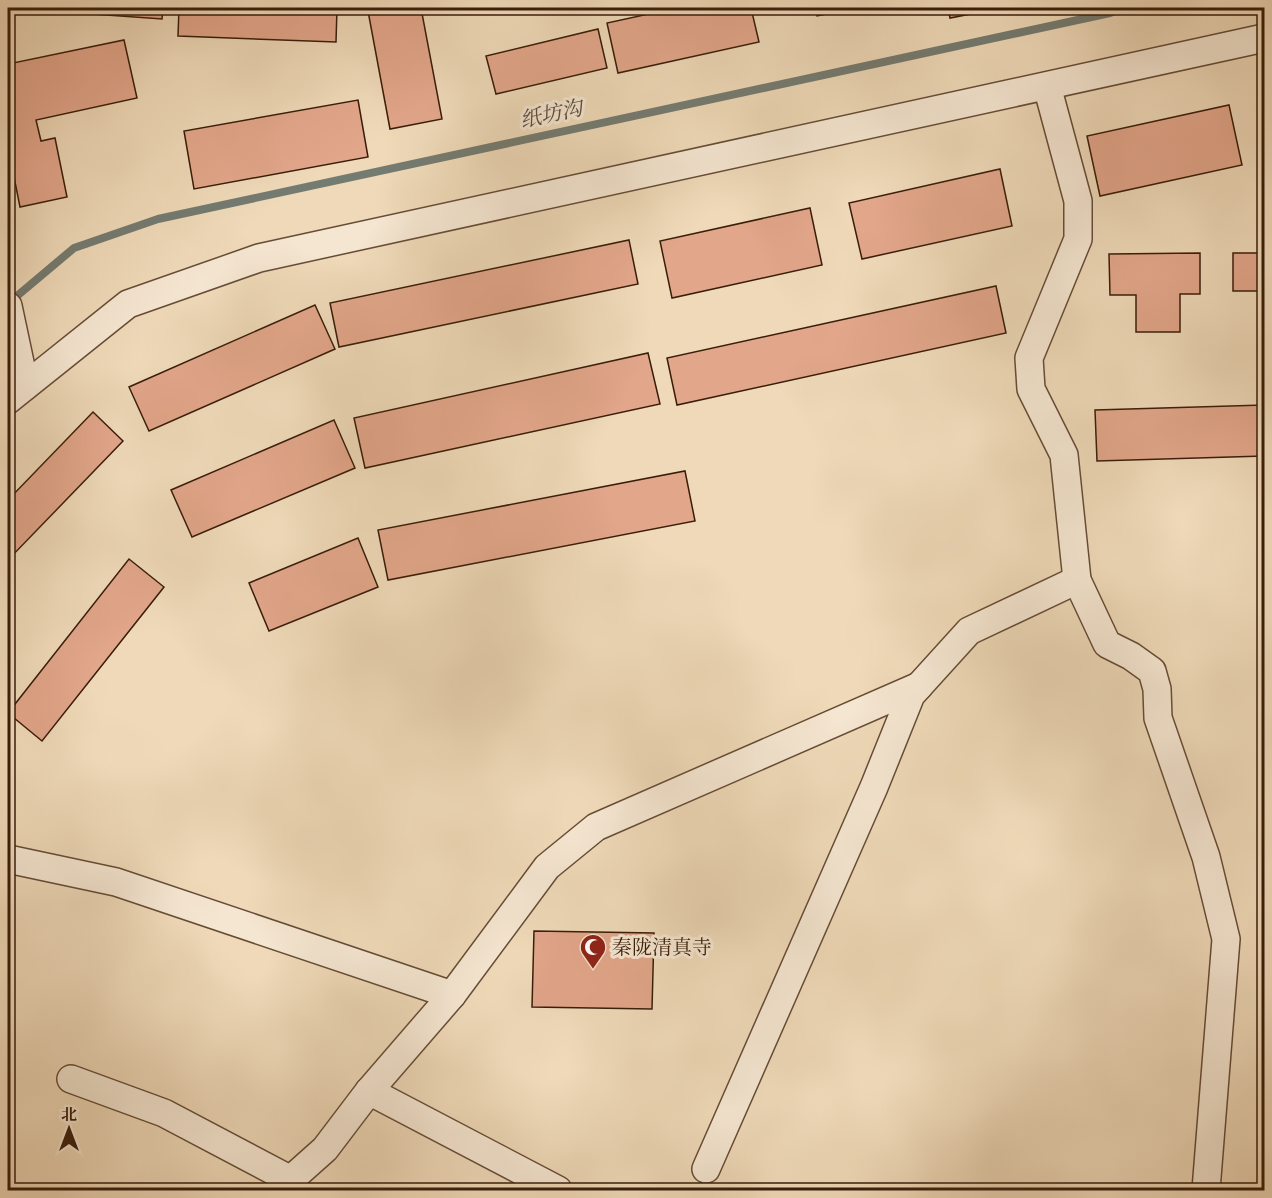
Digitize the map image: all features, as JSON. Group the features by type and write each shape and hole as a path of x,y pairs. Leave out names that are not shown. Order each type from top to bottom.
{"street":[{"path":"16,393 128,304 259,258 1264,38"},
{"path":"1047,86 1078,201 1078,239 1029,358 1031,389 1064,455 1077,580 1107,644 1131,656 1152,671 1157,689 1158,717 1206,857 1226,939 1206,1191"},
{"path":"8,306 13,333 16,393"},
{"path":"706,1169 874,787 911,695 969,631 1077,580"},
{"path":"71,1079 164,1113 285,1185 326,1149 369,1091 452,995 547,867 596,827 919,686"},
{"path":"8,859 116,882 452,995"},
{"path":"369,1091 558,1191"}],"building":[{"path":"8,8 163,8 162,19"},
{"path":"179,8 337,8 336,42 178,36"},
{"path":"384,8 421,8 442,119 390,129 368,11"},
{"path":"676,8 751,8 759,42 618,73 607,23"},
{"path":"815,8 858,8 817,16"},
{"path":"948,8 1001,8 950,18"},
{"path":"598,29 607,68 496,94 486,56"},
{"path":"124,40 137,98 36,120 41,141 55,138 67,197 20,207 8,147 8,64"},
{"path":"358,100 368,157 194,189 184,131"},
{"path":"1229,105 1242,165 1100,196 1087,136"},
{"path":"1000,169 1012,226 862,259 849,203"},
{"path":"810,208 822,265 672,298 660,241"},
{"path":"629,240 638,284 339,347 330,303"},
{"path":"1200,253 1200,294 1180,294 1180,332 1136,332 1136,295 1110,295 1109,254"},
{"path":"1233,253 1264,253 1264,291 1233,291"},
{"path":"996,286 1006,333 677,405 667,358"},
{"path":"315,305 335,349 149,431 129,387"},
{"path":"648,353 660,404 365,468 354,418"},
{"path":"1264,405 1264,456 1097,461 1095,410"},
{"path":"93,412 123,441 8,560 8,500"},
{"path":"334,420 355,468 192,537 171,490"},
{"path":"685,471 695,521 388,580 378,530"},
{"path":"358,538 378,587 269,631 249,583"},
{"path":"129,559 164,587 42,741 8,713"},
{"name":"秦陇清真寺","path":"534,931 654,933 652,1009 532,1007"}],"waterway":[{"name":"纸坊沟","path":"11,301 74,248 158,219 1110,13 1124,8"}],"place":[{"name":"秦陇清真寺","path":"593,970"}]}
